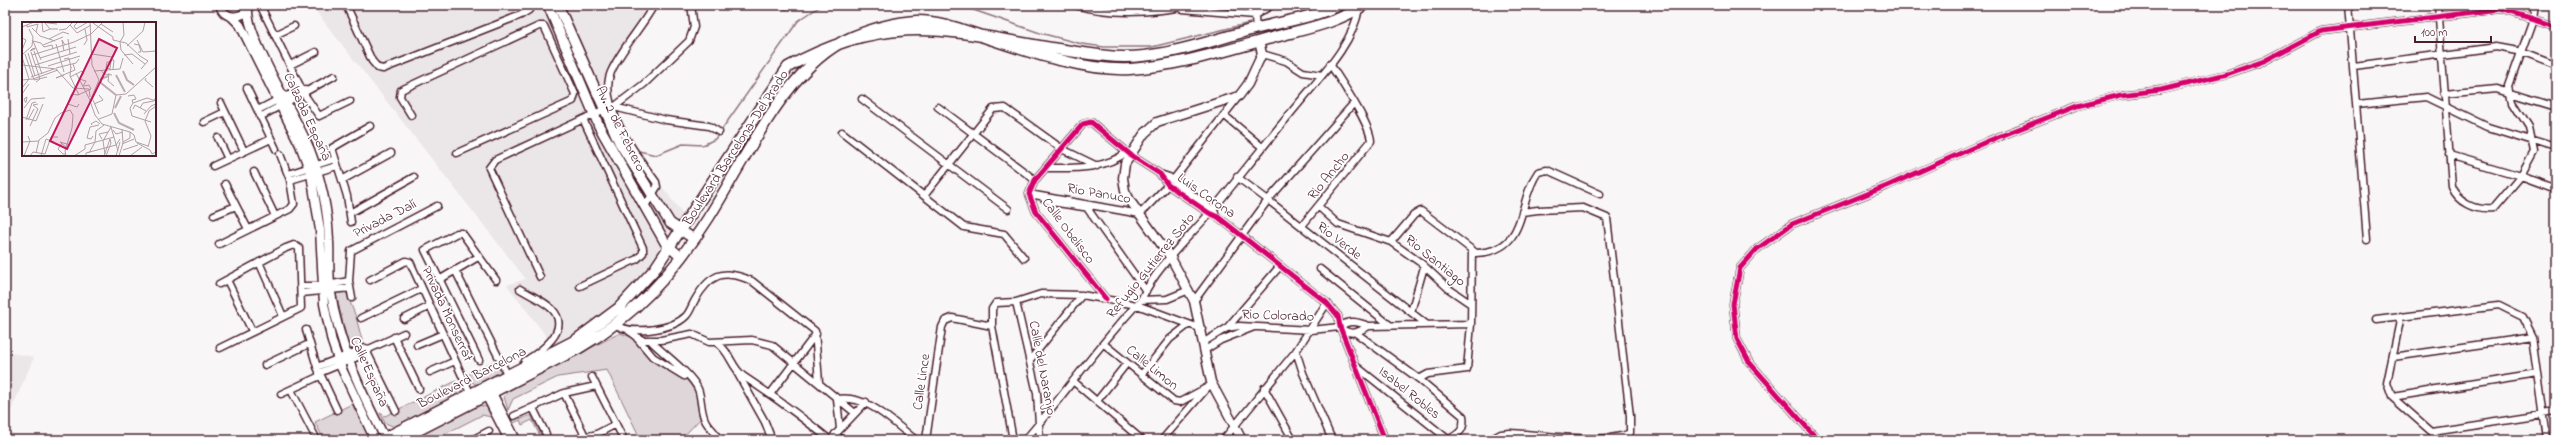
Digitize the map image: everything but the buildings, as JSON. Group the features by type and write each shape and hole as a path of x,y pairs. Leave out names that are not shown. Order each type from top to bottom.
{"main road":[{"name":"Av. 2 de Febrero","path":"548,5 561,24 619,142 670,223 694,239"},
{"name":"Av. 2 de Febrero","path":"558,5 561,24 594,114 669,247 681,257"},
{"path":"997,28 1068,50 1108,57 1146,55 1256,28 1339,5"},
{"name":"Boulevard Barcelona-Del Prado","path":"578,344 616,325 662,281 694,239 754,141 802,72 831,48 850,38 899,23 917,21 935,22 955,26 1065,61 1109,68 1128,69 1174,63 1319,25 1360,6"},
{"name":"Boulevard Barcelona-Del Prado","path":"578,344 630,298 654,270 788,67 815,42"},
{"path":"1108,57 1109,68"},
{"name":"Boulevard Barcelona","path":"400,440 510,378 578,344"},
{"name":"Boulevard Barcelona","path":"382,440 471,395 488,391"}],"street":[{"name":"Calzada España","path":"220,5 224,13 232,17 253,42 283,101 313,169 317,201 325,240"},
{"path":"266,5 262,9 290,66 319,116 350,101"},
{"path":"346,5 372,62 378,68 383,69 522,15 529,10 528,5"},
{"path":"645,206 653,196 657,187 656,182 635,153 620,127 611,107 609,87 614,68 654,5"},
{"path":"692,5 694,27 689,40 644,84 614,107 666,120 709,126 718,132"},
{"path":"1076,5 1124,12 1153,12 1192,5"},
{"path":"1124,12 1125,5"},
{"path":"1254,5 1256,28"},
{"path":"1174,8 1255,15 1272,5"},
{"path":"2348,5 2348,28 2354,66 2367,240"},
{"path":"2438,5 2452,187 2455,196 2462,202 2487,210 2493,209 2521,176 2534,152 2534,141 2529,127 2513,102 2509,86 2533,19 2535,5"},
{"name":"Refugio Gutierrez Soto","path":"1025,440 1040,424 1073,381 1139,302 1171,258 1322,75 1346,42 1357,18 1360,6"},
{"name":"Calzada España","path":"249,7 249,22 253,42"},
{"path":"232,17 240,16 249,7"},
{"path":"1818,440 1749,362 1737,339 1733,304 1740,268 1757,249 1792,224 1887,186 1988,141 2077,106 2121,95 2161,90 2227,74 2264,61 2321,31 2501,9 2556,26"},
{"path":"547,30 561,24"},
{"path":"275,35 294,26"},
{"path":"411,115 400,96 401,90 539,26 544,26 575,94 573,101 457,153"},
{"path":"1140,214 1171,182 1248,84 1262,54 1260,41"},
{"path":"2354,66 2496,47 2521,52 2556,66"},
{"path":"290,66 316,52"},
{"path":"1262,54 1286,61 1303,72 1322,75"},
{"path":"1194,301 1268,200 1354,103 1330,64"},
{"path":"259,113 334,76"},
{"path":"219,244 275,216 294,204 289,177 247,88"},
{"path":"2444,94 2489,89 2510,92 2556,107"},
{"path":"1239,96 1157,122 1144,134 1130,154 1125,164 1123,178 1126,191 1140,214 1171,258 1194,301 1202,330 1210,384 1235,424 1242,440"},
{"path":"2357,104 2426,97 2488,127 2556,148"},
{"path":"862,99 1008,209"},
{"path":"221,103 244,151"},
{"name":"Rio Ancho","path":"1301,226 1319,207 1369,144 1371,138 1354,103"},
{"path":"938,107 1035,180"},
{"path":"924,196 993,109 1005,108 1062,149 1097,166"},
{"path":"540,278 489,168 496,160 604,110"},
{"path":"204,122 225,112"},
{"path":"1224,115 1262,147"},
{"path":"580,286 637,258 643,253 583,119"},
{"name":"Luis Corona","path":"1088,122 1091,122 1130,154 1211,211 1327,303 1338,316 1340,327 1385,440"},
{"name":"Calle Obelisco","path":"1088,122 1083,124 1035,180 1029,194 1036,212 1106,299"},
{"path":"351,222 342,180 332,151 334,146 370,126"},
{"path":"842,132 964,227 1004,234 1024,258"},
{"path":"218,138 228,159"},
{"path":"213,166 271,138"},
{"path":"342,180 391,153"},
{"path":"1046,168 1097,166 1114,162 1130,154"},
{"path":"2449,155 2521,176 2556,190"},
{"path":"289,177 313,169 335,159"},
{"path":"313,169 337,166"},
{"path":"1391,242 1414,214 1421,211 1476,253 1500,249 1519,227 1531,182 1538,172 1547,170 1600,194"},
{"path":"254,172 275,216"},
{"path":"350,212 414,177"},
{"name":"Rio Verde","path":"1237,178 1268,200 1426,324"},
{"path":"225,184 248,229"},
{"name":"Rio Panuco","path":"1029,194 1140,214"},
{"path":"1042,196 1047,201 1087,208 1118,209"},
{"path":"214,215 236,206"},
{"name":"Privada Dalí","path":"352,298 349,281 351,251 437,206"},
{"name":"Rio Santiago","path":"1319,207 1338,224 1391,242 1424,267 1448,289 1471,304"},
{"path":"1087,208 1146,291"},
{"path":"1490,440 1501,434 1510,433 1585,438 1622,437 1630,433 1630,416 1607,218 1583,208 1522,212"},
{"name":"Privada Monserrat","path":"439,280 425,252 427,248 459,232 464,235 478,257 496,280"},
{"name":"Calle España","path":"325,240 326,289 343,361 382,440"},
{"path":"219,284 286,248 294,245 299,248 302,286 300,309 252,331 220,348"},
{"path":"1419,379 1428,374 1467,370 1471,324 1472,250"},
{"path":"478,257 439,280 479,360"},
{"name":"Privada Monserrat","path":"370,280 406,261 410,262 421,289 471,395"},
{"path":"259,262 283,316"},
{"path":"1227,328 1280,266"},
{"path":"1411,312 1424,267"},
{"path":"1320,269 1391,326"},
{"path":"455,270 510,378"},
{"path":"629,331 656,329 680,320 689,312 707,281 712,277 728,274 752,282 813,328 816,334 818,382"},
{"path":"227,280 252,331"},
{"path":"302,286 326,289 349,281"},
{"path":"302,293 326,289 350,288"},
{"path":"362,318 421,289"},
{"path":"510,378 517,367 539,352 555,335 558,321 552,309 520,289"},
{"path":"1013,440 992,326 994,305 1016,302 1041,294 1082,295 1139,302 1167,299 1189,290"},
{"path":"1030,360 1082,295"},
{"name":"Calle del Naranjo","path":"1016,302 1037,393 1040,440"},
{"path":"1139,302 1202,330"},
{"path":"1222,440 1296,351 1311,330 1327,303"},
{"path":"2376,320 2498,305 2523,317 2533,337 2547,440"},
{"path":"404,319 430,306"},
{"path":"2401,316 2387,383 2392,397 2441,440"},
{"name":"Calle Lince","path":"926,440 942,327 945,321 952,318 992,326"},
{"path":"1340,327 1346,322 1356,322 1369,326 1471,324"},
{"path":"616,325 629,331 653,357 669,369 691,379"},
{"path":"1142,374 1170,338 1188,325"},
{"path":"1204,346 1256,326"},
{"name":"Rio Colorado","path":"1204,346 1227,328 1256,326 1311,330 1340,327 1346,332 1356,334"},
{"path":"1369,326 1356,334 1419,379 1458,410 1463,416 1464,426 1461,432 1449,440"},
{"path":"306,330 318,372 337,410"},
{"path":"281,394 292,390 318,372 404,333"},
{"path":"417,345 443,334"},
{"path":"635,336 650,340 692,334 709,342 752,340 772,345 855,413"},
{"path":"771,393 793,362 816,334"},
{"path":"394,337 420,389"},
{"path":"2393,356 2533,337"},
{"path":"650,340 691,379 698,390 700,404 706,423 717,435 718,440"},
{"path":"716,342 724,348 765,422 772,440"},
{"path":"265,365 309,344"},
{"name":"Calle Limon","path":"1104,344 1174,401 1180,402 1210,384"},
{"path":"367,350 396,411"},
{"path":"1296,351 1303,373 1332,440"},
{"path":"430,372 455,361"},
{"path":"1096,401 1127,363"},
{"name":"Isabel Robles","path":"1355,365 1449,440"},
{"path":"736,369 771,393 830,440 866,402"},
{"path":"2392,397 2538,374"},
{"path":"592,377 624,440"},
{"name":"Calle del Naranjo","path":"1073,381 1142,440"},
{"path":"1162,440 1210,384"},
{"path":"514,416 564,393 596,386"},
{"path":"1264,388 1293,440"},
{"path":"292,390 317,440"},
{"path":"488,391 509,440"},
{"path":"488,391 516,440"},
{"path":"564,393 589,438"},
{"path":"837,399 844,398 866,402 916,440"},
{"path":"837,399 840,429"},
{"path":"533,408 546,434"},
{"path":"2431,431 2556,412"},
{"path":"577,440 589,438 616,424"},
{"path":"472,440 489,431"},
{"path":"835,434 842,440"}],"shaded area":[{"path":"311,5 633,5 653,17 597,99 681,212 686,223 630,298 557,350 507,285 526,279"},
{"path":"341,291 346,292 356,317 363,344 355,347 348,343 337,299 336,294"},
{"path":"620,333 634,338 653,357 691,379 698,390 704,415 680,440 641,440 607,370 558,377 513,399 508,410 504,397 508,390"},
{"path":"5,352 34,357 5,424"},
{"path":"496,360 501,373 477,385 473,383 469,374"},
{"path":"456,381 461,390 460,395 395,427 385,423 380,413 385,416"},
{"path":"352,404 367,433 365,440 324,440 315,422"},
{"path":"478,405 487,407 491,417 482,415 433,440 409,440"},
{"path":"531,415 543,439 542,440 532,420 522,425 520,420 514,423 512,419 519,416 521,419"}],"waterway":[{"path":"775,5 785,9 815,5"},
{"path":"639,151 656,155 683,144 703,145 715,139 798,21 822,5"},
{"path":"959,5 1040,33 1082,44 1104,47 1152,47 1250,23"}],"cycle path":[{"path":"1818,440 1749,362 1737,339 1733,304 1740,268 1757,249 1792,224 1887,186 1988,141 2077,106 2121,95 2161,90 2227,74 2264,61 2321,31 2501,9 2556,26"},
{"path":"1106,299 1036,212 1029,194 1035,180 1083,124 1091,122 1132,156 1160,174 1168,185 1209,213 1218,217 1327,303 1338,316 1340,327 1385,440"}]}
